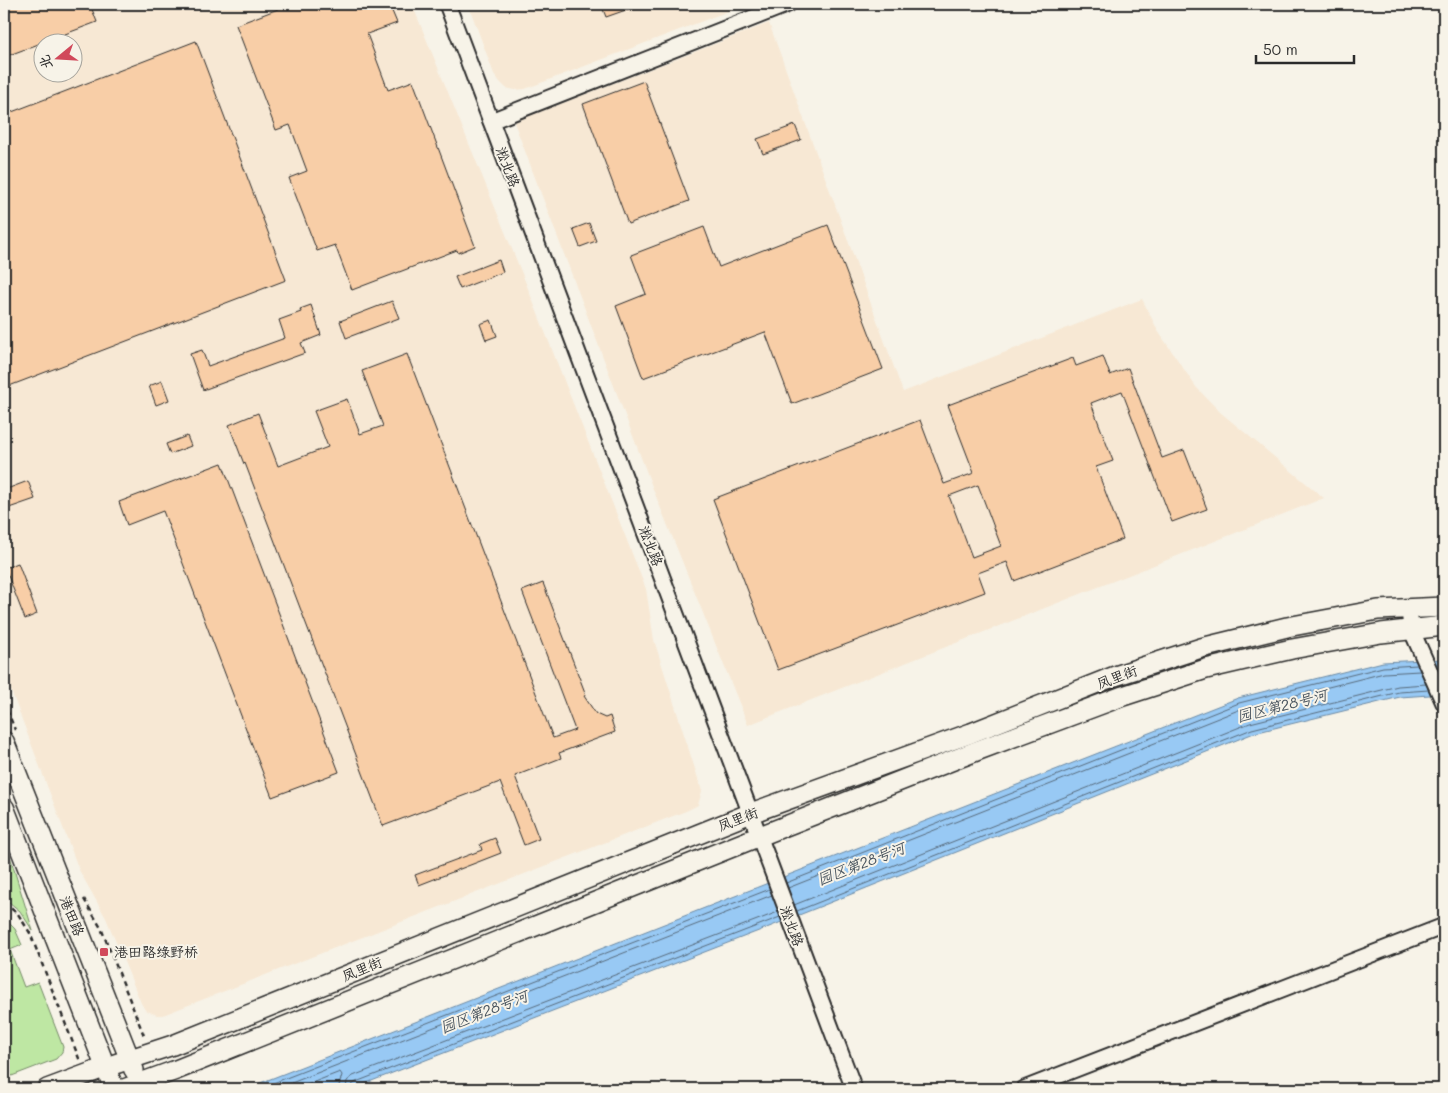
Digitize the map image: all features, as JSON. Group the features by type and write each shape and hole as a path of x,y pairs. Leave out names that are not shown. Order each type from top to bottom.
{"main road":[{"name":"凤里街","path":"47,1089 173,1045 751,813 971,733 1115,676 1201,648 1287,627 1378,610 1444,607"},
{"name":"凤里街","path":"136,1088 760,836 1033,729 1123,696 1206,669 1292,649 1381,633 1444,626"},
{"name":"港田路","path":"11,740 129,1059 136,1088"},
{"name":"港田路","path":"4,806 114,1089"}],"street":[{"name":"淞北路","path":"447,4 854,1089"},
{"path":"491,122 788,4"},
{"path":"1408,609 1411,629 1444,701"},
{"path":"1024,1089 1444,926"}],"path":[{"path":"4,702 11,740"},
{"path":"84,898 101,928 152,1052"},
{"path":"4,903 18,914 30,933 86,1074"}],"shaded area":[{"path":"4,4 412,4 525,281 646,589 654,640 702,791 698,805 163,1015 157,1015 145,1010 106,918 79,870 4,672"},
{"path":"468,4 747,4 525,89 515,90 506,88 494,74"},
{"path":"769,23 903,392 1142,299 1158,331 1196,387 1220,412 1324,498 748,725 653,489 514,122"}],"green space":[{"path":"4,837 33,931 20,911 4,898"},
{"path":"4,918 15,929 22,945 10,950 24,987 38,982 63,1047 62,1052 56,1059 4,1079"}],"water":[{"name":"园区第28号河","path":"1444,659 1444,694 1400,697 1254,733 769,927 351,1089 245,1089 1238,698 1383,662"}],"building":[{"path":"4,4 90,4 97,22 70,32 32,32 32,46 4,57"},
{"path":"291,4 389,4 397,23 367,34 388,90 413,81 475,246 458,253 457,250 352,290 335,245 317,251 289,178 307,171 290,125 276,130 236,25"},
{"path":"601,4 639,4 640,5 606,17"},
{"path":"196,41 286,280 4,388 4,115"},
{"path":"644,81 689,201 628,224 583,104"},
{"path":"795,125 801,140 763,154 757,139"},
{"path":"589,223 596,241 580,247 573,229"},
{"path":"828,225 883,369 792,404 765,332 643,378 616,306 646,294 631,255 704,227 719,267"},
{"path":"499,260 503,272 460,289 455,277"},
{"path":"392,301 399,318 346,338 340,321"},
{"path":"311,305 321,335 301,343 305,353 203,390 190,354 202,350 208,366 285,338 279,320 301,312 300,309"},
{"path":"491,320 497,336 486,340 480,324"},
{"path":"407,354 553,738 575,730 522,591 543,583 586,695 584,696 596,714 605,718 610,716 615,732 559,753 561,758 515,776 539,839 524,845 500,782 383,826 229,425 258,413 278,466 328,447 314,411 347,399 360,434 383,426 362,371"},
{"path":"1103,356 1110,375 1128,368 1162,458 1184,450 1207,509 1172,522 1122,391 1091,403 1113,461 1096,467 1123,539 1014,581 1007,562 978,573 985,592 778,670 713,499 920,420 944,484 974,473 948,405 1073,358 1076,366","holes":["978,485 1001,546 972,557 949,496"]},
{"path":"162,381 169,400 156,405 149,386"},
{"path":"187,436 191,446 170,454 166,444"},
{"path":"222,463 339,772 272,797 163,511 127,525 119,502"},
{"path":"28,481 35,499 9,508 4,490"},
{"path":"18,563 37,614 25,619 5,568"},
{"path":"495,838 501,853 419,885 415,875 482,850 480,844"}],"place":[{"name":"港田路绿野桥","path":"104,952"}]}
